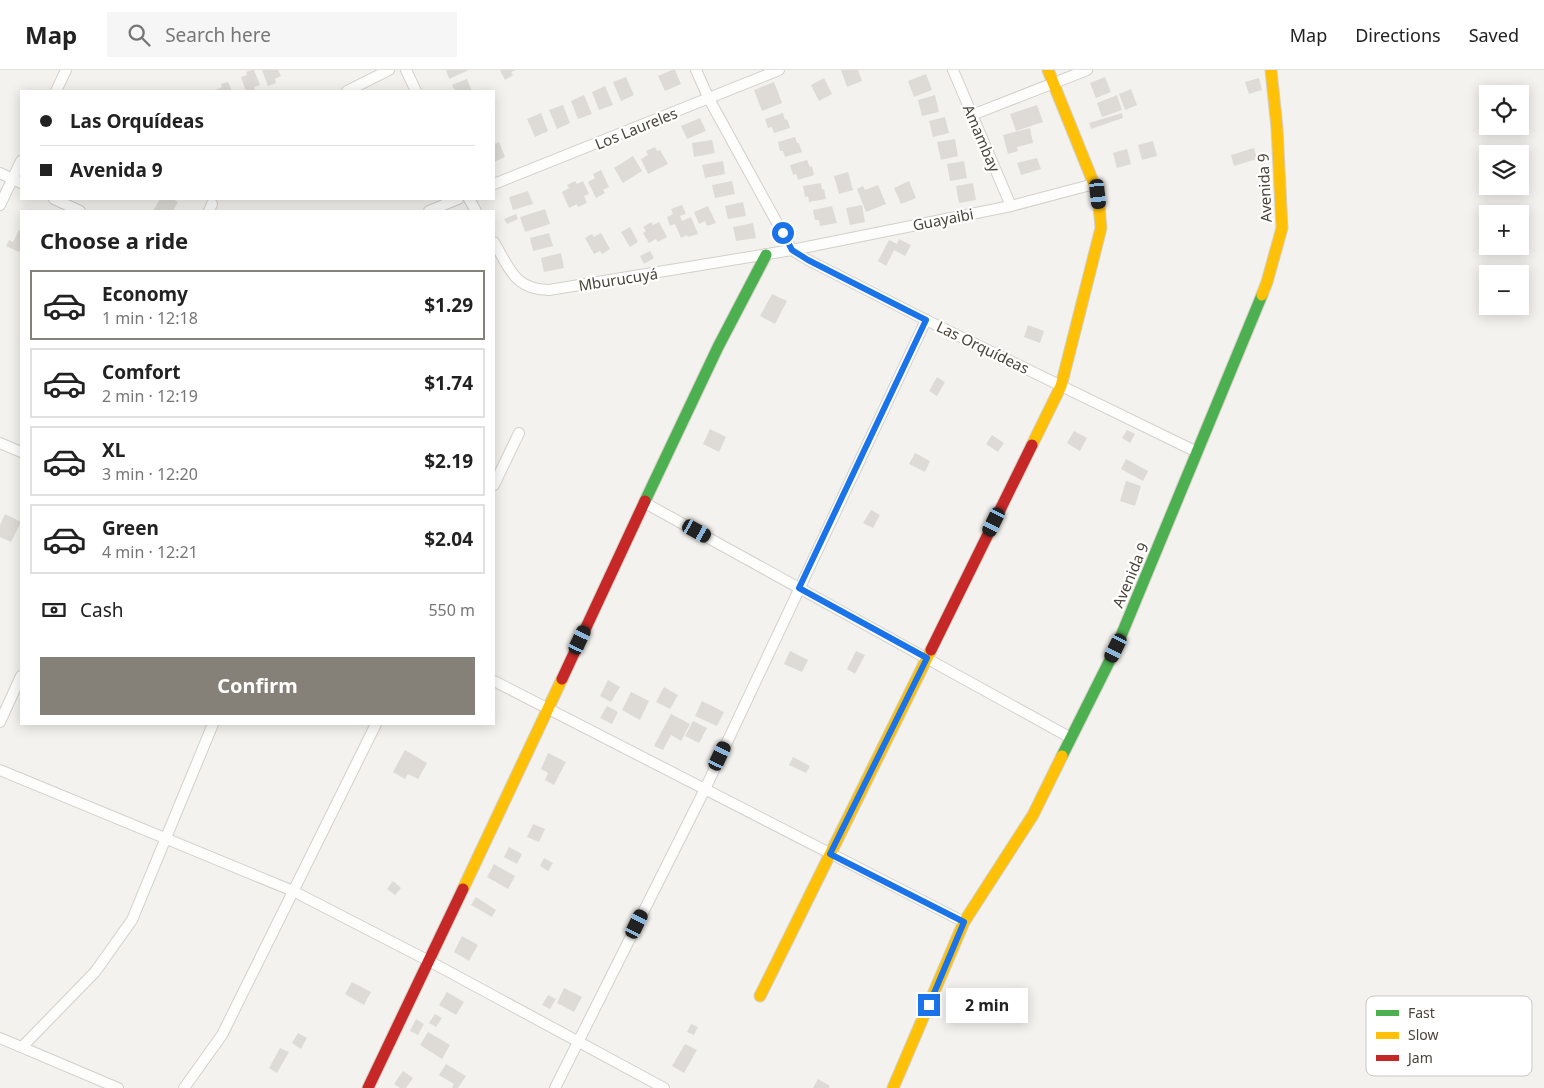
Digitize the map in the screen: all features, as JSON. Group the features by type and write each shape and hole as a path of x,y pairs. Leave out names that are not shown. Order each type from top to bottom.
{"street":[{"path":"56,90 66,70"},
{"path":"349,90 389,70"},
{"path":"406,70 416,90"},
{"path":"696,70 709,99 792,250"},
{"name":"Los Laureles","path":"495,184 779,70"},
{"name":"Amambay","path":"952,70 1011,206"},
{"path":"760,996 1061,386 1101,228 1098,194 1048,70"},
{"path":"972,115 1087,70"},
{"name":"Avenida 9","path":"893,1088 964,922 1033,815 1116,648 1267,282 1282,228 1277,128 1271,70"},
{"path":"0,205 17,181 20,166"},
{"path":"0,173 17,181"},
{"name":"Guayaibi","path":"766,255 1011,206 1094,184"},
{"path":"56,200 78,210"},
{"path":"431,210 456,200"},
{"name":"Mburucuyá","path":"495,244 513,274 522,284 536,290 549,290 766,255"},
{"name":"Las Orquídeas","path":"792,250 926,320 1197,452"},
{"path":"368,1088 718,347 766,255"},
{"path":"555,1088 705,789 926,320"},
{"path":"495,483 519,433"},
{"path":"0,443 20,452"},
{"path":"645,503 1071,738"},
{"path":"0,722 20,678"},
{"path":"495,682 964,922"},
{"path":"22,1048 95,972 132,920 213,725"},
{"path":"184,1088 222,1035 376,725"},
{"path":"0,770 293,891 429,961 664,1088"},
{"path":"0,1038 118,1088"}],"building":[{"path":"254,70 260,85 254,87 255,90 246,90 241,77 247,75 246,72"},
{"path":"262,70 278,70 281,76 275,79 276,83 268,86"},
{"path":"446,70 469,70 449,79"},
{"path":"500,70 516,70 511,72 513,75 505,80"},
{"path":"675,70 681,84 665,91 658,76"},
{"path":"841,70 858,70 862,81 847,87"},
{"path":"926,74 932,90 914,97 908,81"},
{"path":"626,77 634,95 621,101 613,82"},
{"path":"1105,77 1111,92 1096,98 1090,83"},
{"path":"824,78 832,94 819,101 811,85"},
{"path":"1259,78 1262,90 1249,94 1245,82"},
{"path":"467,79 472,90 454,90 452,85"},
{"path":"228,82 232,90 216,90 222,87 221,84"},
{"path":"774,82 782,103 762,111 754,90"},
{"path":"605,86 613,105 599,110 592,92"},
{"path":"1131,89 1137,105 1125,110 1119,94"},
{"path":"584,95 592,114 578,119 571,101"},
{"path":"935,95 939,112 922,116 918,100"},
{"path":"1117,95 1122,110 1102,117 1097,103"},
{"path":"563,105 570,123 557,129 549,110"},
{"path":"1037,105 1043,122 1016,131 1010,114"},
{"path":"541,113 548,131 535,137 527,119"},
{"path":"783,113 790,128 774,133 772,127 768,128 765,119"},
{"path":"1122,113 1123,118 1091,129 1089,123"},
{"path":"945,117 949,133 933,137 929,121"},
{"path":"700,118 706,131 687,139 681,126"},
{"path":"1030,128 1033,143 1017,147 1018,151 1008,154 1003,135"},
{"path":"795,137 802,152 785,157 783,151 780,151 778,142"},
{"path":"955,139 958,156 941,160 937,142"},
{"path":"712,140 715,153 694,157 692,143"},
{"path":"1153,141 1157,156 1142,160 1138,145"},
{"path":"499,142 505,157 495,162 495,144"},
{"path":"655,147 657,151 660,150 668,164 648,174 641,159 648,155 646,151"},
{"path":"1254,148 1257,159 1234,166 1231,155"},
{"path":"1127,149 1131,164 1117,168 1113,153"},
{"path":"633,156 642,171 623,183 614,168"},
{"path":"1037,158 1041,169 1021,175 1017,163"},
{"path":"807,160 810,167 812,166 814,175 798,180 796,174 793,175 790,165"},
{"path":"723,161 725,174 705,178 702,165"},
{"path":"964,161 967,178 950,181 947,164"},
{"path":"601,170 609,187 603,190 605,193 596,198 588,182 595,178 593,174"},
{"path":"848,172 853,190 839,194 834,176"},
{"path":"575,181 577,184 583,181 589,194 584,196 587,203 578,207 577,204 569,208 562,192 569,188 567,185"},
{"path":"732,181 735,194 715,198 712,185"},
{"path":"909,181 916,198 901,204 894,188"},
{"path":"821,183 826,199 809,202 808,196 805,197 803,186"},
{"path":"973,183 976,200 959,203 956,186"},
{"path":"878,185 886,204 866,212 857,189 863,186 865,190"},
{"path":"528,191 533,204 513,210 509,197"},
{"path":"159,200 175,200 178,202 174,210 154,210"},
{"path":"743,202 746,216 728,219 725,206"},
{"path":"682,205 686,214 680,216 682,221 691,217 698,234 688,237 687,235 681,238 675,224 670,226 667,217 673,214 671,209"},
{"path":"862,205 865,222 850,225 846,208"},
{"path":"708,206 716,223 707,226 705,221 699,224 694,212"},
{"path":"832,206 837,223 820,226 819,220 815,220 813,210"},
{"path":"545,209 550,224 525,232 520,217"},
{"path":"516,214 518,219 507,224 504,219"},
{"path":"651,222 653,225 659,222 667,237 658,242 656,239 649,243 643,233 646,231 643,227"},
{"path":"753,223 756,238 736,241 733,227"},
{"path":"630,227 638,242 630,247 621,232"},
{"path":"20,230 20,253 6,246 9,240 13,242"},
{"path":"549,233 553,246 533,251 530,238"},
{"path":"601,233 610,249 602,254 600,251 594,254 585,238 592,234 594,237"},
{"path":"899,239 911,245 905,256 894,250 886,266 878,261 889,240 897,244"},
{"path":"650,251 654,258 644,264 640,256"},
{"path":"561,253 564,268 544,272 541,258"},
{"path":"772,294 787,301 775,324 760,316"},
{"path":"1028,325 1044,331 1040,343 1024,337"},
{"path":"937,377 945,382 937,396 929,391"},
{"path":"710,429 726,437 719,452 703,444"},
{"path":"1127,430 1135,434 1130,443 1122,438"},
{"path":"1074,431 1087,438 1080,451 1067,443"},
{"path":"992,435 1004,443 998,452 986,444"},
{"path":"915,453 930,461 925,472 909,464"},
{"path":"1126,459 1148,471 1143,481 1121,469"},
{"path":"1126,481 1141,486 1135,506 1120,501"},
{"path":"871,510 880,515 873,528 863,523"},
{"path":"5,514 20,522 11,542 0,537 0,525"},
{"path":"790,651 808,660 802,672 784,664"},
{"path":"856,651 865,655 855,674 847,669"},
{"path":"608,680 620,687 611,702 600,696"},
{"path":"664,687 678,695 670,709 656,702"},
{"path":"631,692 649,701 640,720 622,710"},
{"path":"702,701 724,712 717,726 695,716"},
{"path":"607,706 618,712 612,724 600,718"},
{"path":"671,714 690,724 681,741 671,735 663,750 654,746"},
{"path":"693,721 707,728 699,743 685,736"},
{"path":"405,750 427,763 418,779 408,774 405,779 393,772"},
{"path":"548,753 566,762 554,785 545,780 548,773 541,769"},
{"path":"793,757 810,766 806,773 789,765"},
{"path":"533,824 545,829 539,842 527,837"},
{"path":"509,847 522,854 517,864 504,857"},
{"path":"544,858 553,863 548,871 540,866"},
{"path":"494,864 515,876 508,889 487,877"},
{"path":"393,881 401,888 395,895 387,889"},
{"path":"476,897 496,910 492,917 471,905"},
{"path":"462,936 478,945 469,961 454,952"},
{"path":"352,982 371,992 364,1005 345,994"},
{"path":"564,988 582,997 574,1012 557,1003"},
{"path":"447,992 464,1002 456,1015 439,1005"},
{"path":"548,995 556,999 550,1009 542,1005"},
{"path":"435,1014 442,1018 436,1027 429,1023"},
{"path":"416,1019 424,1024 418,1035 410,1031"},
{"path":"691,1024 698,1027 694,1035 687,1032"},
{"path":"428,1032 450,1045 442,1059 420,1045"},
{"path":"298,1033 307,1038 301,1049 292,1043"},
{"path":"685,1044 697,1050 684,1073 672,1066"},
{"path":"280,1048 289,1052 277,1073 269,1068"},
{"path":"446,1064 466,1076 458,1088 452,1088 454,1084 439,1075"},
{"path":"403,1071 413,1078 406,1088 400,1088 394,1084"},
{"path":"818,1079 830,1086 829,1088 813,1088"}],"traffic: fast":[{"path":"645,501 718,347 766,255"},
{"path":"1062,756 1116,648 1262,295"}],"traffic: slow":[{"path":"1032,445 1061,386 1101,228 1098,194 1048,70"},
{"path":"1262,295 1282,228 1277,128 1271,70"},
{"path":"760,996 931,650"},
{"path":"463,889 562,679"},
{"path":"893,1088 964,922 1033,815 1062,756"}],"traffic: jam":[{"path":"931,650 1032,445"},
{"path":"562,679 645,501"},
{"path":"368,1088 463,889"}],"route":[{"path":"783,233 792,250 808,260 926,320 799,588 927,658 830,854 964,922 929,1005"}]}
